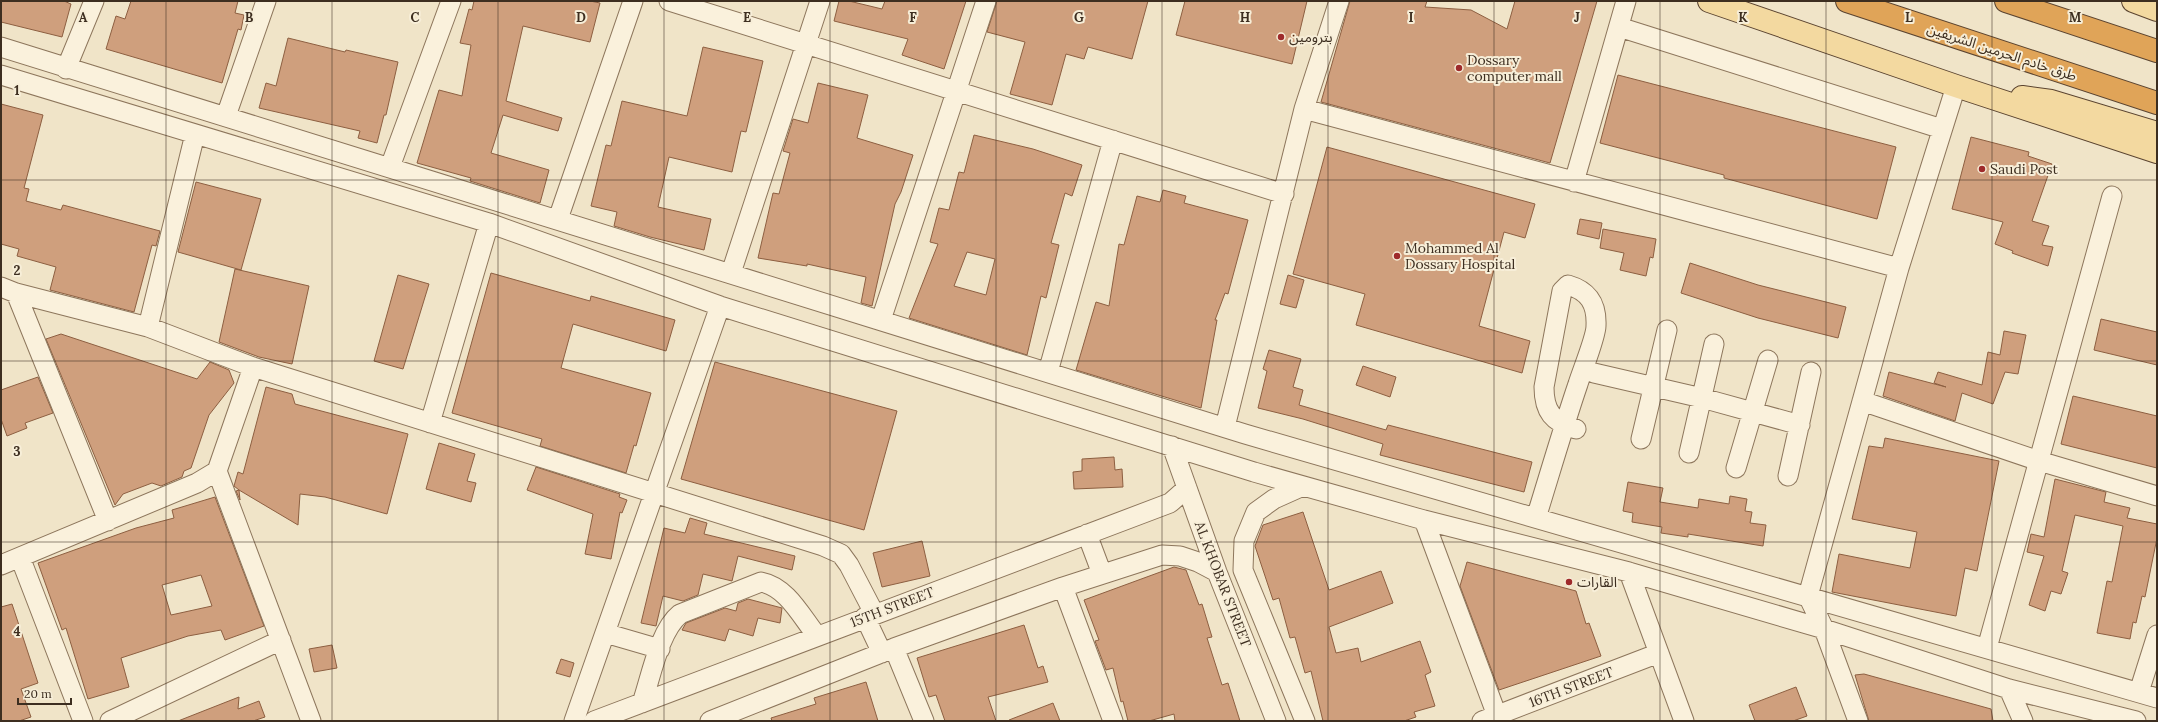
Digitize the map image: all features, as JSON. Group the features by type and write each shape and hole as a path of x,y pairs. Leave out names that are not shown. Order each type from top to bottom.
{"highway":[{"name":"طرق خادم الحرمين الشريفين","path":"1847,1 2157,103"},
{"path":"2006,1 2157,51"}],"main road":[{"path":"1709,1 1956,86 2157,152"},
{"path":"2132,1 2157,10"},
{"path":"1956,86 2051,101 2157,134"}],"street":[{"path":"66,69 94,1"},
{"path":"226,116 266,1"},
{"path":"390,167 451,1"},
{"path":"558,220 633,1"},
{"path":"669,1 1284,194"},
{"path":"731,273 820,1"},
{"path":"881,320 986,1"},
{"path":"1225,427 1304,110 1339,1"},
{"path":"1574,182 1626,1"},
{"path":"1619,27 1942,129"},
{"path":"1,47 66,69 226,116 1225,427 2148,695 2157,635"},
{"path":"1,75 489,223 720,306 1303,486 1424,520 1630,572 1824,629 2009,688 2136,721"},
{"path":"1858,721 1824,629 1808,596 1899,268 1956,86"},
{"path":"1304,110 1899,268"},
{"path":"148,326 195,134"},
{"path":"1048,372 1113,140"},
{"path":"1987,648 2112,196"},
{"path":"430,423 489,223"},
{"path":"1542,519 1570,427 1597,327 1594,305 1587,294 1578,288 1568,285 1562,291 1544,387 1546,408 1551,415 1570,427"},
{"path":"8,290 148,326 253,367 823,546 840,554 849,565 870,615 924,721"},
{"path":"8,290 108,521"},
{"path":"574,721 720,306"},
{"path":"1570,427 1594,373 1605,339 1604,331 1597,327"},
{"path":"1641,438 1666,330"},
{"path":"1689,453 1714,344"},
{"path":"1736,468 1768,360"},
{"path":"253,367 217,471 311,721"},
{"path":"1788,476 1811,372"},
{"path":"1594,373 1702,398 1800,424"},
{"path":"1862,401 2039,461 2157,496"},
{"name":"AL KHOBAR STREET","path":"1172,446 1217,572 1276,721"},
{"path":"1,565 197,483 217,471"},
{"name":"AL KHOBAR STREET","path":"1303,486 1274,500 1256,512 1244,541 1243,570 1305,721"},
{"name":"15TH STREET","path":"594,721 870,615 1170,503 1187,488"},
{"path":"1424,520 1492,719"},
{"path":"1087,534 1102,574"},
{"path":"710,721 731,717 888,650 1063,587 1162,555 1180,556 1198,562 1217,572"},
{"path":"20,557 84,721"},
{"path":"1630,572 1684,721"},
{"path":"642,702 660,649 672,620 680,614 761,582 772,584 782,591 817,636"},
{"path":"1063,587 1113,721"},
{"path":"605,633 660,649"},
{"path":"1247,647 1271,638"},
{"path":"110,721 281,640"},
{"name":"16TH STREET","path":"1492,719 1659,653"},
{"path":"2009,688 2023,721"}],"building":[{"path":"1,1 64,1 71,4 62,37 1,22"},
{"path":"131,1 238,1 235,13 244,15 241,30 238,29 222,83 106,49 116,16 125,19"},
{"path":"474,1 590,1 600,3 590,42 523,26 506,101 562,118 558,131 503,115 491,153 549,170 540,203 470,181 471,178 417,163 439,90 462,96 471,45 460,43 469,9 472,10"},
{"path":"839,1 849,1 882,9 885,1 966,1 944,69 902,55 908,39 834,21"},
{"path":"997,1 1148,1 1132,59 1088,47 1084,59 1066,54 1052,105 1010,94 1025,42 987,32"},
{"path":"1185,1 1307,1 1292,64 1176,35"},
{"path":"1350,1 1427,1 1425,7 1471,10 1507,29 1515,1 1597,1 1550,163 1321,102"},
{"path":"288,38 345,52 346,50 398,62 386,115 384,115 377,143 358,138 360,131 259,108 266,83 276,86"},
{"path":"703,47 763,61 746,132 741,131 732,172 669,157 658,207 711,219 704,250 650,237 614,226 617,212 591,206 606,145 611,146 622,101 687,116"},
{"path":"1618,75 1896,147 1877,219 1724,178 1724,175 1600,143"},
{"path":"818,83 868,95 857,138 913,155 901,192 895,204 872,306 861,303 866,277 807,264 807,266 758,258 773,193 779,194 790,153 783,151 793,119 808,123"},
{"path":"1,104 43,115 24,188 29,189 26,201 61,210 63,205 160,231 156,246 152,245 134,312 50,290 56,267 17,256 19,249 1,244"},
{"path":"974,135 1033,149 1082,165 1072,196 1065,193 1051,243 1059,245 1046,298 1041,296 1027,355 909,318 938,244 930,242 939,208 949,210 959,172 964,173","holes":["967,252 995,259 986,295 954,286"]},
{"path":"1971,137 2029,152 2028,156 2052,164 2032,221 2049,226 2042,245 2053,247 2048,266 2012,253 2013,251 1995,244 2003,222 1952,209"},
{"name":"Mohammed Al Dossary Hospital","path":"1327,147 1535,204 1525,238 1504,232 1479,326 1530,341 1522,373 1356,325 1365,294 1293,274"},
{"path":"196,182 261,199 241,270 178,252"},
{"path":"1163,190 1186,196 1184,203 1248,220 1228,294 1225,293 1215,320 1217,320 1201,408 1076,370 1096,302 1109,306 1119,244 1124,245 1137,196 1160,202"},
{"path":"1580,219 1602,223 1599,239 1577,234"},
{"path":"1603,229 1656,239 1653,258 1650,257 1646,276 1620,270 1624,253 1600,248"},
{"path":"1690,263 1758,285 1846,307 1838,338 1758,318 1681,293"},
{"path":"235,269 309,286 292,364 259,357 219,342"},
{"path":"491,273 590,301 591,296 675,320 666,351 573,324 561,368 651,393 636,446 634,445 626,473 540,446 542,439 452,413"},
{"path":"398,275 429,284 403,369 374,361"},
{"path":"1288,275 1304,280 1296,308 1280,304"},
{"path":"2101,319 2157,332 2157,365 2094,350"},
{"path":"2004,331 2026,335 2018,374 2005,372 1993,404 1962,393 1955,421 1883,396 1889,372 1946,387 1934,383 1938,372 1982,385 1988,352 2000,355"},
{"path":"61,334 197,379 210,362 229,370 234,383 209,415 191,468 184,471 182,477 161,486 152,483 123,494 115,505 46,339"},
{"path":"1269,350 1301,359 1293,387 1303,390 1299,405 1386,430 1388,425 1532,462 1524,492 1380,455 1383,444 1303,419 1258,408 1267,371 1263,369"},
{"path":"715,362 897,411 864,530 681,479"},
{"path":"1363,366 1396,377 1390,397 1356,385"},
{"path":"38,377 53,413 25,423 27,428 7,436 1,419 1,390"},
{"path":"266,387 292,394 295,404 408,434 387,514 325,497 300,494 298,525 234,486 238,472 243,474"},
{"path":"2073,396 2157,416 2157,468 2061,444"},
{"path":"1885,438 1999,461 1977,571 1965,568 1956,616 1832,592 1839,554 1910,568 1917,532 1852,519 1869,446 1883,448"},
{"path":"439,443 475,454 467,481 476,483 471,502 426,489"},
{"path":"1114,457 1115,470 1122,469 1123,487 1074,489 1073,472 1082,471 1082,459"},
{"path":"536,467 620,494 619,497 627,500 622,513 620,512 611,559 585,554 593,514 527,490"},
{"path":"2055,479 2106,492 2104,502 2130,508 2127,518 2157,524 2157,538 2145,597 2142,596 2136,623 2133,622 2130,639 2097,633 2107,581 2112,582 2123,526 2075,515 2062,571 2068,573 2061,594 2051,591 2045,611 2029,605 2044,556 2027,552 2031,534 2044,537"},
{"path":"1628,482 1663,488 1660,502 1698,508 1699,499 1729,504 1730,496 1747,499 1745,511 1752,512 1750,523 1766,525 1763,546 1688,534 1688,537 1661,533 1662,527 1632,522 1633,513 1623,511"},
{"path":"239,490 240,500 236,491"},
{"path":"215,497 264,626 225,640 221,630 188,636 121,658 129,687 88,699 66,628 62,630 38,563 136,528 174,518 172,510","holes":["201,575 212,606 171,615 162,585"]},
{"path":"1303,512 1329,590 1381,571 1393,603 1329,627 1336,653 1358,648 1361,662 1420,641 1431,672 1425,675 1435,706 1414,712 1416,717 1404,721 1323,721 1311,671 1305,673 1295,637 1290,638 1279,598 1273,600 1255,546 1263,525"},
{"path":"690,518 707,523 704,534 795,556 792,570 738,556 732,581 703,574 698,595 683,601 663,596 656,626 641,623 664,528 685,533"},
{"path":"922,541 930,576 882,587 873,553"},
{"path":"1467,562 1576,591 1586,624 1589,623 1601,656 1499,690 1460,586"},
{"path":"1174,567 1186,570 1199,605 1202,604 1212,637 1207,638 1222,685 1228,683 1240,721 1175,721 1174,714 1149,721 1128,721 1123,701 1121,702 1113,668 1106,670 1095,641 1099,640 1084,600"},
{"path":"748,599 782,608 780,623 758,618 753,636 729,629 725,641 682,630 686,623 725,608 736,611 738,603"},
{"path":"12,604 38,683 21,689 31,717 19,721 1,721 1,607"},
{"path":"1024,625 1038,668 1043,666 1048,682 988,697 996,721 945,721 936,695 929,697 917,658"},
{"path":"332,645 337,668 314,672 309,649"},
{"path":"561,659 574,663 570,677 556,673"},
{"path":"1864,674 1991,709 1993,721 1869,721 1855,675"},
{"path":"866,682 878,721 772,721 771,718 816,704 814,698"},
{"path":"1796,687 1807,716 1793,721 1755,721 1749,705"},
{"path":"239,697 238,709 259,701 265,717 253,721 178,721"},
{"path":"1053,703 1060,721 1009,720"}],"place":[{"name":"بترومين","path":"1281,37"},
{"name":"Dossary computer mall","path":"1459,68"},
{"name":"Saudi Post","path":"1982,169"},
{"name":"Mohammed Al Dossary Hospital","path":"1397,256"},
{"name":"القارات","path":"1569,582"}]}
